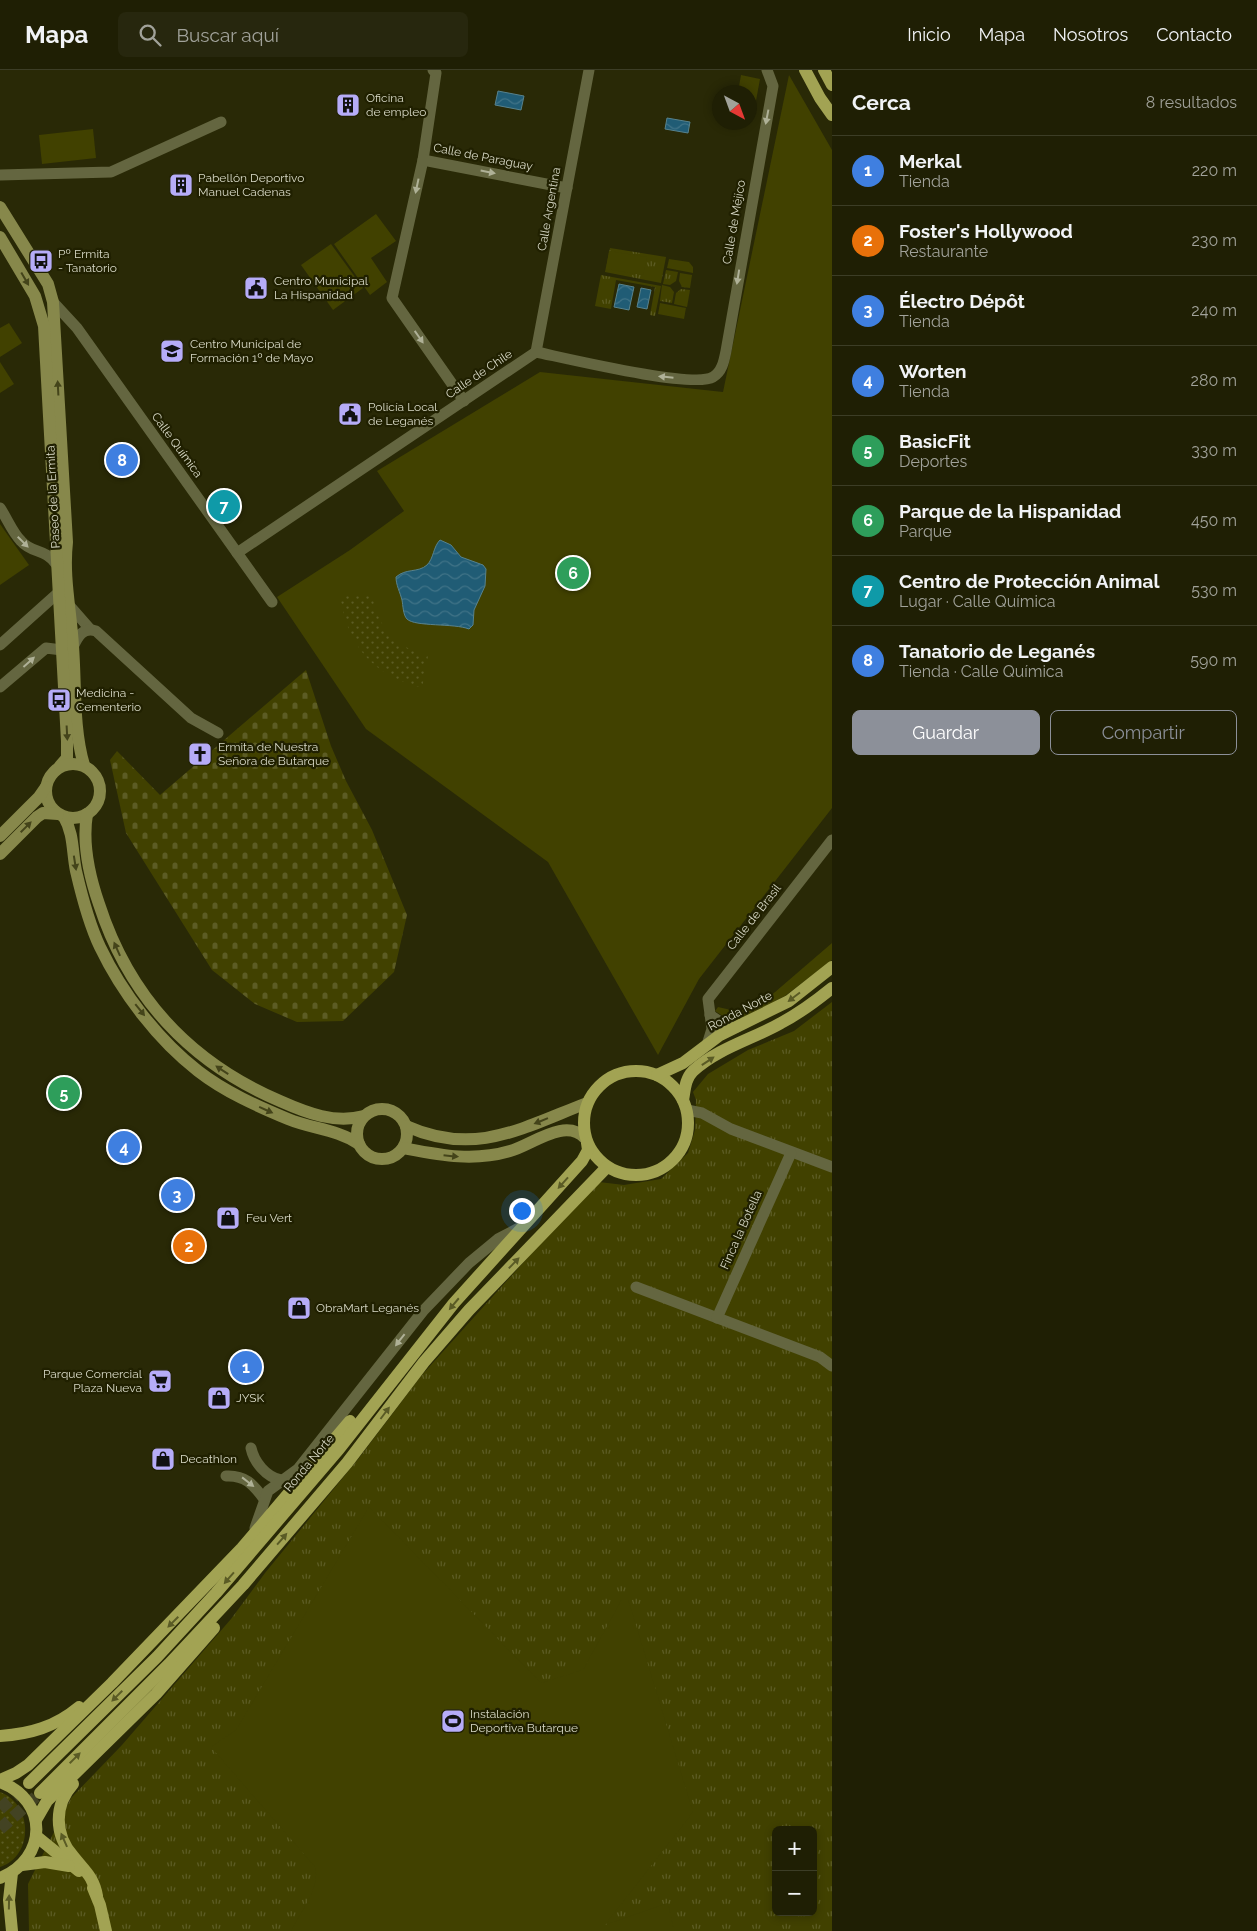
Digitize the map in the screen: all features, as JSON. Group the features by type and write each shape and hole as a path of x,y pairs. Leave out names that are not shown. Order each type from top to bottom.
{"main road":[{"path":"805,70 820,98 832,115"},
{"path":"824,70 832,85"},
{"name":"Paseo de la Ermita","path":"0,207 48,284 53,302 67,542 65,608 79,740 84,765"},
{"name":"Paseo de la Ermita","path":"0,237 35,296 44,326 56,564 59,592 71,621 68,648 67,758 60,766"},
{"path":"0,836 39,797 46,787 48,779 60,766 72,763 84,765 94,773 100,786 98,802 87,814 72,818 43,813 0,854"},
{"path":"46,787 48,802 71,829 76,872 100,947 129,996 161,1036 198,1071 243,1099 297,1123 346,1135 358,1144 367,1155 380,1159 393,1157 403,1148 406,1141 406,1126"},
{"path":"87,814 85,838 88,860 105,921 121,958 146,1000 177,1034 210,1062 252,1089 301,1110 333,1119 348,1120 364,1116 371,1111 388,1109 396,1113 406,1126 430,1137 484,1140 510,1133 587,1103 599,1086 616,1074 637,1070 657,1075 670,1083 685,1105"},
{"name":"Ronda Norte","path":"657,1075 683,1063 707,1045 737,1027 789,1001 832,967"},
{"path":"403,1148 453,1157 485,1157 512,1150 550,1134 572,1130 580,1132 595,1157 607,1167 617,1172 639,1176 654,1172 667,1165 678,1154 686,1140 688,1125 685,1105 686,1082 693,1072 726,1050 781,1023 809,1006 832,988"},
{"name":"Ronda Norte","path":"29,1783 157,1657 216,1593 339,1449 454,1303 582,1161 588,1150 583,1121 587,1103"},
{"path":"358,1144 357,1129 364,1116"},
{"path":"40,1793 169,1664 243,1585 347,1462 424,1362 469,1310 607,1167"},
{"path":"0,1781 28,1765 152,1643 242,1548 368,1400 400,1370"},
{"path":"36,1820 47,1801 188,1660 235,1603 243,1585"},
{"path":"0,1736 37,1731 71,1714 138,1652 152,1643"},
{"path":"106,1931 92,1878 73,1857 63,1840 58,1818 65,1793 125,1725"},
{"path":"0,1781 22,1795 31,1806 36,1820 34,1846 11,1872 9,1900 12,1931"},
{"path":"36,1836 65,1864 89,1883 97,1896"},
{"path":"11,1872 45,1862 65,1864"}],"street":[{"path":"433,70 436,73 423,160 392,298 464,401"},
{"name":"Calle Argentina","path":"536,352 589,70"},
{"name":"Calle de Méjico","path":"536,352 664,378 706,380 714,377 723,365 726,351 773,86 767,70"},
{"path":"0,175 110,172 221,122"},
{"name":"Calle de Paraguay","path":"423,160 568,188"},
{"name":"Calle Química","path":"53,302 77,328 272,602"},
{"path":"55,337 60,328 66,326 77,328"},
{"name":"Calle de Chile","path":"237,553 536,352"},
{"path":"0,508 21,541 28,548 50,555 56,564"},
{"path":"0,645 59,592"},
{"path":"40,609 65,608 99,634 191,718 218,733"},
{"path":"0,688 46,648 68,648 81,634 90,629"},
{"name":"Calle de Brasil","path":"707,1045 712,1029 708,999 832,840"},
{"path":"710,1015 722,1023 737,1027"},
{"path":"685,1105 702,1112 731,1129 832,1167"},
{"name":"Finca la Botella","path":"717,1318 791,1153"},
{"path":"242,1548 259,1522 264,1499 272,1486 287,1478 298,1468 423,1311 456,1276 498,1239 524,1225"},
{"path":"636,1287 820,1357 832,1366"},
{"path":"251,1448 255,1461 270,1475 281,1480"},
{"path":"226,1476 238,1475 249,1482 264,1499"}],"green space":[{"path":"741,75 760,79 757,95 757,85 739,85"},
{"path":"789,75 832,150 832,808 699,979 658,1055 548,862 366,729 277,597 350,550 404,511 377,471 540,372 723,392"},
{"path":"93,129 96,158 42,164 39,135"},
{"path":"376,214 396,241 371,258 387,282 370,295 334,244"},
{"path":"331,244 363,288 333,310 301,265"},
{"path":"610,248 666,257 661,283 605,272"},
{"path":"609,251 647,257 643,275 606,269"},
{"path":"669,259 689,262 693,267 693,273 667,268"},
{"path":"666,270 678,272 676,281 670,285 663,284"},
{"path":"680,273 692,275 690,288 682,287 679,281"},
{"path":"601,275 661,286 655,316 650,315 655,287 616,280 611,309 595,306"},
{"path":"662,285 670,287 674,292 672,303 660,301"},
{"path":"681,289 690,290 687,307 674,304 676,293"},
{"path":"660,303 686,308 684,319 658,314"},
{"path":"9,323 22,343 0,357 0,328"},
{"path":"0,362 14,384 0,393"},
{"path":"0,524 29,565 0,585"},
{"path":"340,595 372,595 379,617 390,634 406,647 428,656 422,688 389,675 365,655 349,629 343,613"},
{"path":"306,670 331,746 346,781 372,830 407,915 394,972 343,1021 297,1022 255,1004 212,970 126,833 110,760 117,751 160,795"},
{"path":"832,943 832,960 785,996 737,1020 729,1020 715,1011 718,1007 731,1010 754,1010"},
{"path":"832,1002 832,1931 29,1931 28,1884 71,1798 122,1745 231,1619 265,1573 359,1458 421,1376 599,1182 624,1185 661,1179 688,1153 695,1130 696,1100 693,1092 708,1074 748,1050 794,1031"},
{"name":"Instalación Deportiva Butarque","path":"369,1507 541,1683 583,1670 622,1599 628,1599 693,1812 605,1925 668,1903 674,1931 291,1931 315,1883 315,1867 211,1747 236,1730"},
{"path":"0,1792 11,1798 19,1807 25,1830 24,1842 19,1852 11,1861 0,1867"}],"water":[{"path":"498,91 524,96 521,110 495,105"},
{"path":"667,118 690,122 688,133 665,129"},
{"path":"619,284 634,287 629,310 614,307"},
{"path":"641,288 651,290 647,309 637,307"},
{"path":"440,540 451,545 461,557 483,565 486,569 485,586 474,610 473,625 469,629 418,623 407,619 405,615 396,577 404,572 420,569 427,565"}],"tunnel":[{"path":"0,1809 29,1783"},
{"path":"0,1829 40,1793"}],"place":[{"name":"Oficina de empleo","path":"348,105"},
{"name":"Pabellón Deportivo Manuel Cadenas","path":"181,185"},
{"name":"Pº Ermita - Tanatorio","path":"41,261"},
{"name":"Centro Municipal La Hispanidad","path":"256,288"},
{"name":"Centro Municipal de Formación 1º de Mayo","path":"172,351"},
{"name":"Policía Local de Leganés","path":"350,414"},
{"name":"Tanatorio de Leganés","path":"122,460"},
{"name":"Centro de Protección Animal","path":"224,506"},
{"name":"Parque de la Hispanidad","path":"573,573"},
{"name":"Medicina - Cementerio","path":"59,700"},
{"name":"Ermita de Nuestra Señora de Butarque","path":"200,754"},
{"name":"BasicFit","path":"64,1093"},
{"name":"Worten","path":"124,1147"},
{"name":"Électro Dépôt","path":"177,1195"},
{"name":"Feu Vert","path":"228,1218"},
{"name":"Foster's Hollywood","path":"189,1246"},
{"name":"ObraMart Leganés","path":"299,1308"},
{"name":"Merkal","path":"246,1367"},
{"name":"Parque Comercial Plaza Nueva","path":"160,1381"},
{"name":"JYSK","path":"219,1398"},
{"name":"Decathlon","path":"163,1459"},
{"name":"Instalación Deportiva Butarque","path":"453,1721"}]}
